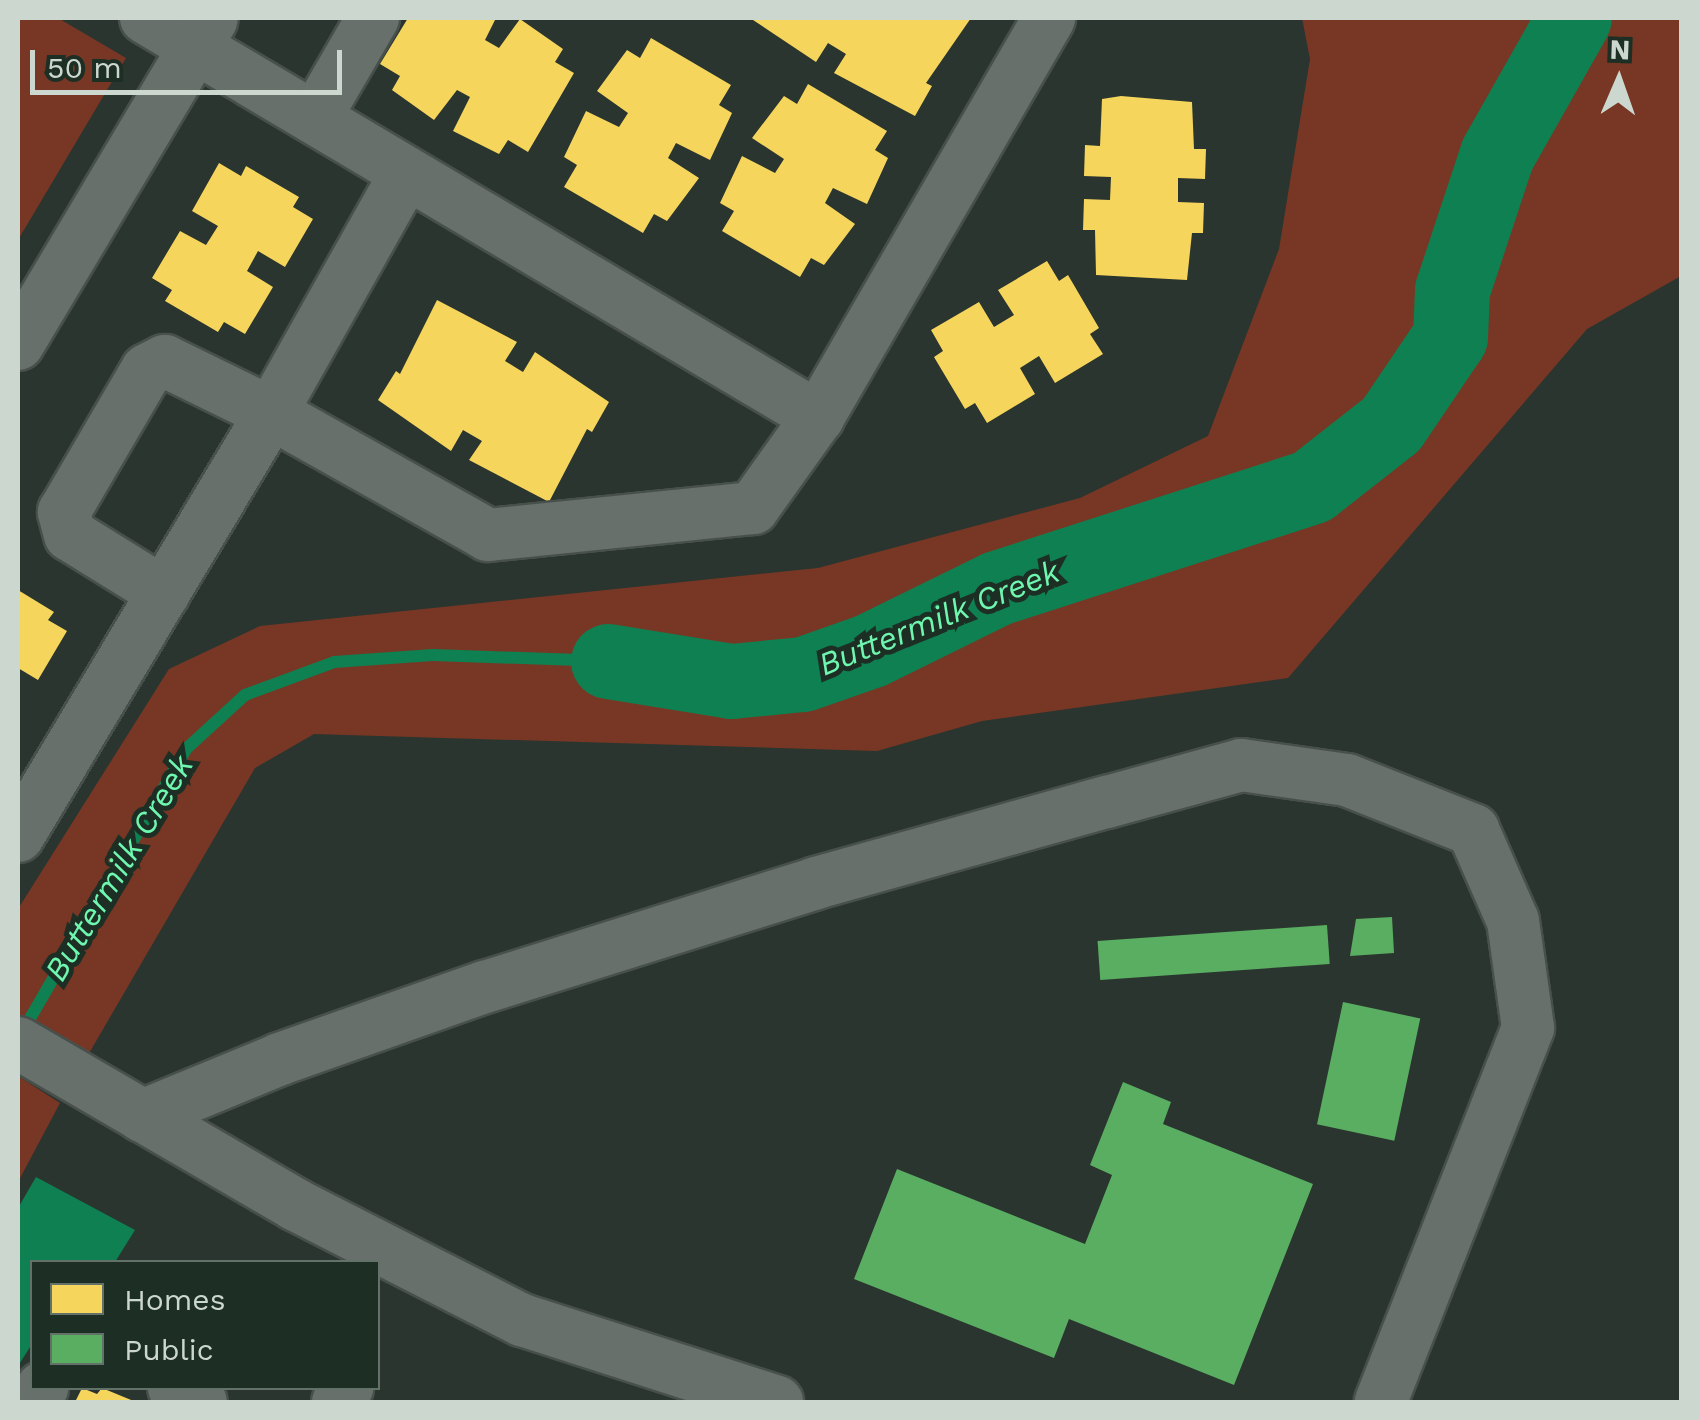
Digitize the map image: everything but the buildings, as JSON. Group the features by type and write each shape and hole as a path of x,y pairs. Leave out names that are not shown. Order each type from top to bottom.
{"street":[{"path":"146,18 204,32 316,118 818,417"},
{"path":"316,118 374,18"},
{"path":"164,592 70,534 64,512 147,370 165,361 272,413 488,535 753,508 818,417 1049,18"},
{"path":"18,344 204,32"},
{"path":"18,836 272,413 406,173"},
{"path":"142,1116 485,987 816,883 1242,765 1348,780 1472,830 1513,921 1528,1028 1381,1402"},
{"path":"18,1043 296,1205 522,1320 778,1402"},
{"path":"178,1390 201,1402"}],"shaded area":[{"path":"18,18 58,18 126,58 18,240"},
{"path":"1302,18 1681,18 1681,276 1587,329 1288,678 982,721 877,751 314,734 255,768 88,1055 18,1015 18,909 169,669 260,626 818,568 1080,498 1208,436 1279,249 1310,59"},
{"path":"18,1076 60,1103 18,1182"},
{"path":"36,1177 135,1230 116,1260 30,1260 30,1347 18,1366 18,1208"}],"waterway":[{"name":"Buttermilk Creek","path":"608,661 731,681 803,674 871,650 997,588 1312,486 1391,424 1450,337 1452,290 1497,154 1574,18"},
{"name":"Buttermilk Creek","path":"21,1034 186,749 245,695 334,662 433,655 608,661"}]}
